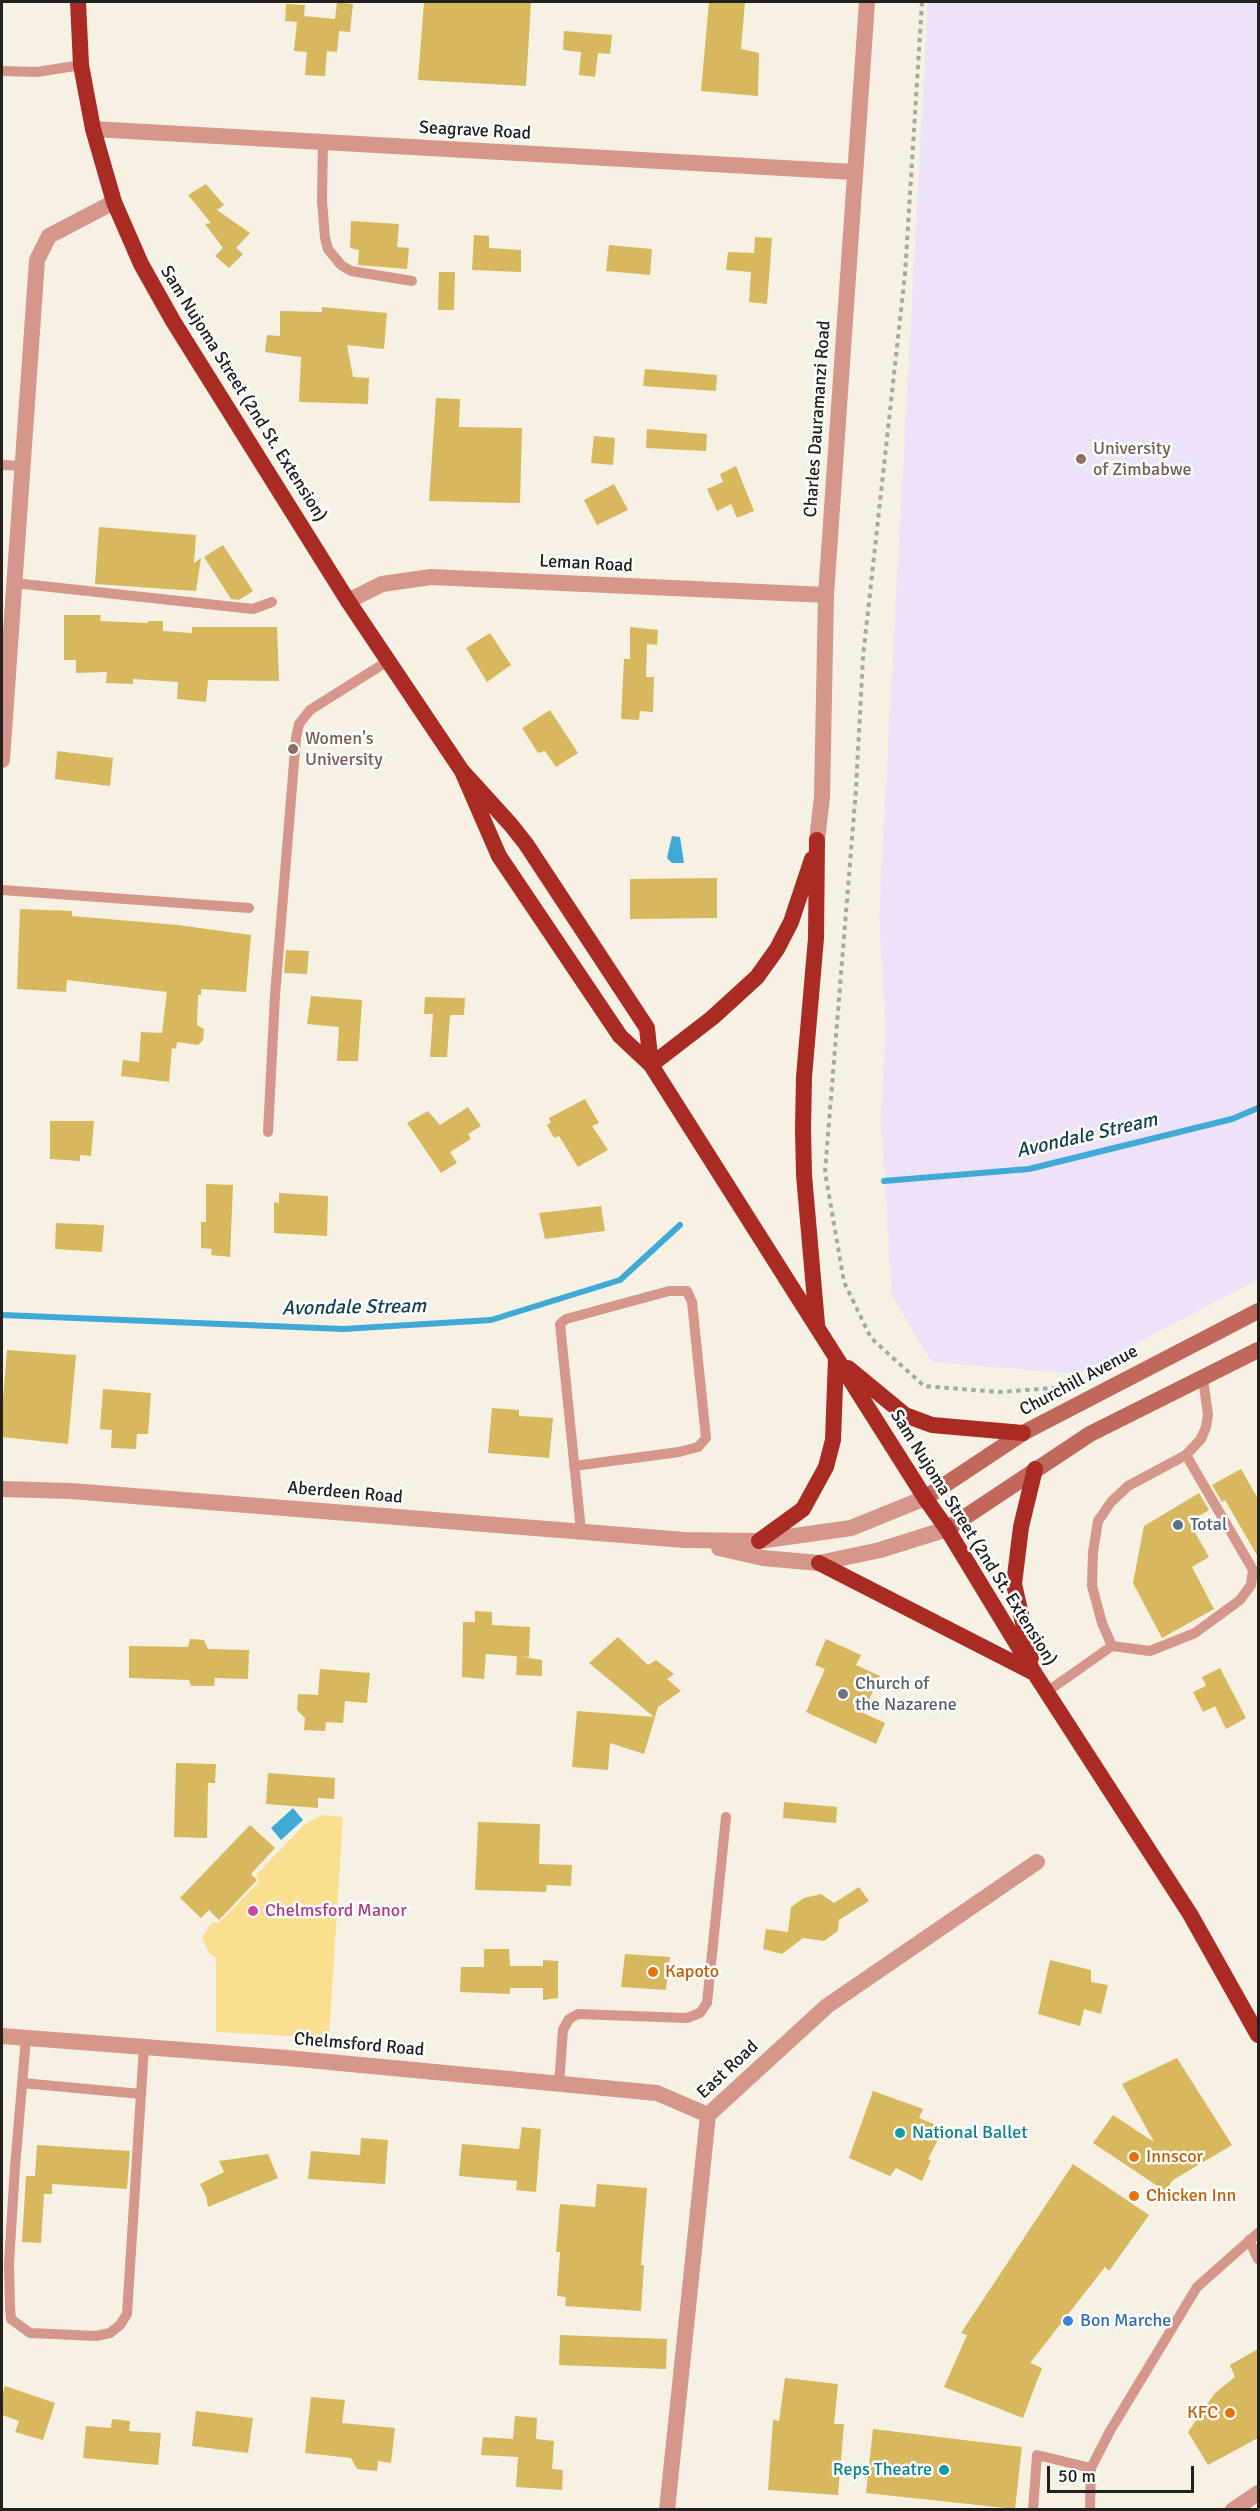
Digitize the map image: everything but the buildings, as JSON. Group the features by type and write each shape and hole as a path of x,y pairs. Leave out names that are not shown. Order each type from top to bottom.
{"highway":[{"name":"Sam Nujoma Street (2nd St. Extension)","path":"78,2 81,66 93,129 114,202 141,264 348,601 462,771 526,844 647,1028 651,1065"},
{"name":"Sam Nujoma Street (2nd St. Extension)","path":"462,771 499,856 620,1036 651,1065 925,1498 947,1529 1035,1674 1190,1914 1258,2035"},
{"path":"651,1065 712,1018 757,977 777,949 791,922 817,840"},
{"path":"817,840 816,938 804,1077 803,1129 804,1174 818,1326"},
{"path":"836,1358 905,1415 932,1425 1023,1433"},
{"path":"759,1541 803,1509 826,1467 833,1440 836,1358"},
{"path":"1035,1469 1021,1527 1014,1584 1035,1674"},
{"path":"819,1563 1035,1674"}],"main road":[{"name":"Churchill Avenue","path":"925,1498 1023,1433 1258,1311"},
{"path":"947,1529 1090,1434 1258,1350"}],"street":[{"name":"Charles Dauramanzi Road","path":"817,840 822,797 826,595 867,2"},
{"name":"Seagrave Road","path":"93,129 854,172"},
{"path":"2,760 37,260 49,236 114,202"},
{"name":"Leman Road","path":"348,601 382,584 431,577 826,595"},
{"name":"Aberdeen Road","path":"2,1489 71,1491 685,1540 759,1541 851,1528 925,1498"},
{"name":"Aberdeen Road","path":"685,1540 763,1558 819,1563 880,1550 947,1529"},
{"name":"East Road","path":"667,2510 708,2115 827,2006 1037,1862"},
{"name":"Chelmsford Road","path":"2,2036 287,2058 657,2093 708,2115"},
{"path":"1233,2510 1258,2493"}],"lane":[{"path":"2,71 37,72 81,66"},
{"path":"323,142 322,201 328,249 341,265 351,271 412,281"},
{"path":"2,465 23,466"},
{"path":"14,583 253,609 272,602"},
{"path":"268,1132 275,995 299,724 310,710 388,661"},
{"path":"2,890 249,908"},
{"path":"574,1466 679,1452 698,1447 706,1438 692,1302 687,1291 669,1291 566,1319 560,1323 574,1466 581,1531"},
{"path":"1112,1646 1102,1623 1092,1586 1093,1552 1098,1521 1111,1502 1128,1486 1186,1455 1201,1439 1208,1415 1203,1379"},
{"path":"1048,1691 1112,1646 1150,1651 1195,1633 1240,1600 1251,1585 1253,1570 1186,1455"},
{"path":"558,2084 564,2030 569,2019 578,2014 687,2018 700,2013 706,2003 726,1817"},
{"path":"26,2038 12,2221 10,2319 30,2333 96,2336 110,2333 120,2325 126,2314 144,2047"},
{"path":"22,2083 141,2094"},
{"path":"1090,2510 1091,2468 1110,2431 1197,2287 1258,2233"},
{"path":"1249,2240 1258,2259"},
{"path":"1033,2510 1038,2455 1091,2468"}],"path":[{"path":"922,2 905,274 863,657 856,789 825,1172 844,1282 871,1338 924,1386 999,1392 1054,1388 1079,1383"}],"shaded area":[{"name":"University of Zimbabwe","path":"928,2 1258,2 1258,1279 1079,1374 932,1362 892,1296 881,1119 886,1028 879,916"},
{"path":"322,1815 343,1817 329,2038 216,2032 216,1958 209,1953 202,1938 211,1923 220,1922 259,1882 256,1875 305,1824"}],"water":[{"path":"672,836 680,837 684,863 672,863 667,858"},
{"path":"293,1808 303,1820 281,1840 271,1828"}],"waterway":[{"name":"Avondale Stream","path":"884,1181 1029,1169 1232,1119 1258,1108"},
{"name":"Avondale Stream","path":"2,1315 343,1329 491,1320 620,1280 680,1225"}],"place":[{"name":"University of Zimbabwe","path":"1081,459"},
{"name":"Women's University","path":"293,749"},
{"name":"Total","path":"1178,1525"},
{"name":"Church of the Nazarene","path":"843,1694"},
{"name":"Chelmsford Manor","path":"253,1911"},
{"name":"Kapoto","path":"653,1972"},
{"name":"National Ballet","path":"900,2133"},
{"name":"Innscor","path":"1134,2157"},
{"name":"Chicken Inn","path":"1134,2196"},
{"name":"Bon Marche","path":"1068,2321"},
{"name":"KFC","path":"1230,2413"},
{"name":"Reps Theatre","path":"944,2470"}]}
